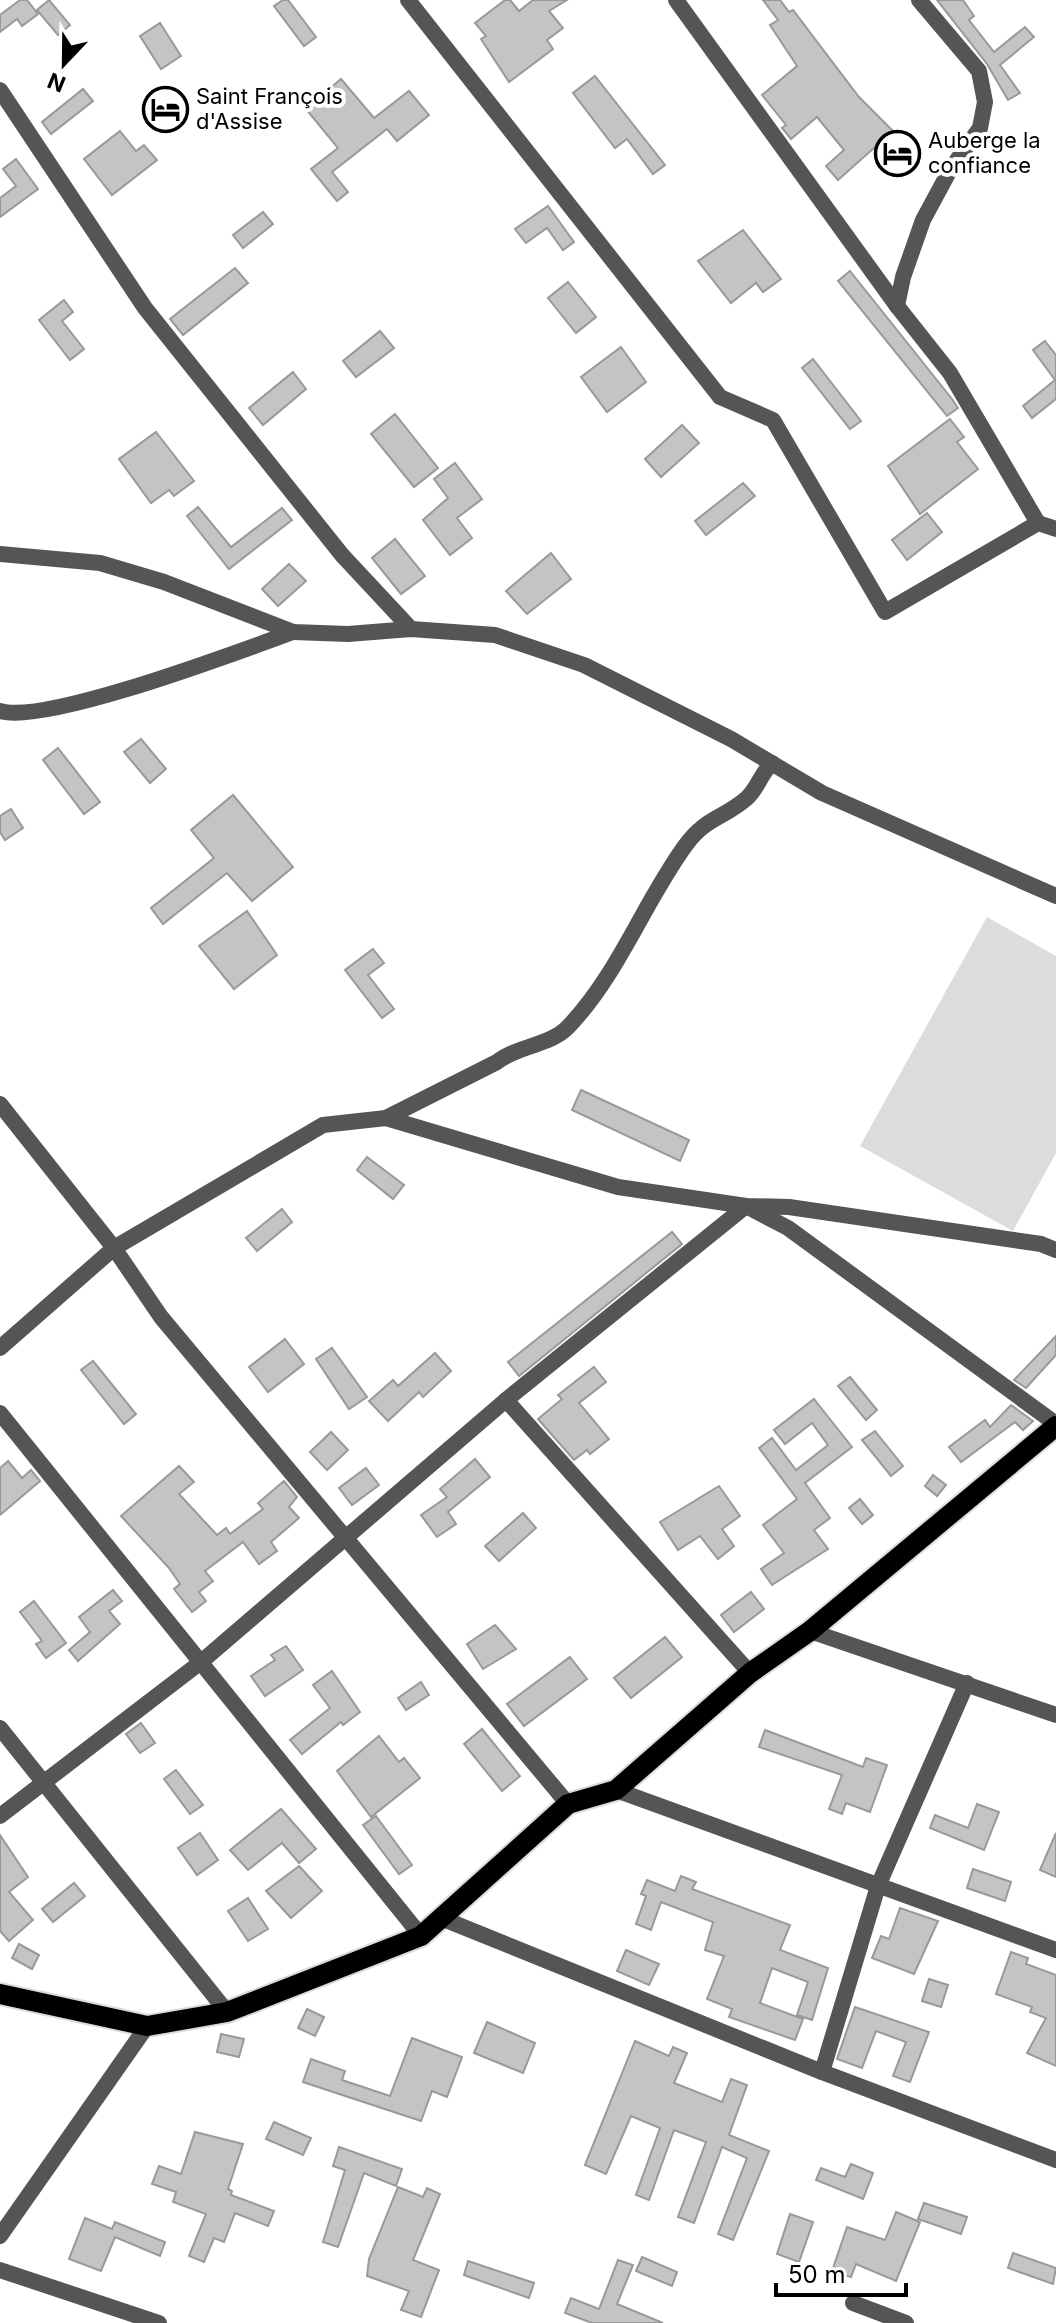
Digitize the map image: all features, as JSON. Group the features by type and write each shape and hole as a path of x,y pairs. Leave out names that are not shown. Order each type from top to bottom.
{"main road":[{"path":"0,1994 147,2026 227,2012 421,1936 568,1804 616,1790 750,1673 810,1631 1056,1425"}],"street":[{"path":"408,0 720,397 773,420 885,612 1038,523"},
{"path":"676,0 897,306 950,373 1038,523 1056,529"},
{"path":"897,306 903,277 923,220 950,170 980,128 985,102 979,71 919,0"},
{"path":"0,90 145,308 342,555 411,629"},
{"path":"0,554 100,563 176,587 293,632 348,634 411,629 495,635 584,665 772,763 822,793 1056,896"},
{"path":"0,711 53,707 122,690 293,632"},
{"path":"0,1348 114,1248 323,1125 386,1118 497,1062 510,1051 566,1030 624,951 649,900 684,848 709,819 731,810 750,795 772,763"},
{"path":"0,1104 114,1248 161,1317 343,1539 568,1804"},
{"path":"386,1118 618,1187 746,1206 789,1207 906,1223 1041,1244 1056,1250"},
{"path":"0,1816 201,1662 506,1400 746,1206"},
{"path":"746,1206 788,1228 1056,1425"},
{"path":"506,1400 750,1673"},
{"path":"0,1413 421,1936"},
{"path":"810,1631 1056,1715"},
{"path":"822,2072 878,1886 967,1683"},
{"path":"0,1728 227,2012"},
{"path":"616,1790 1056,1950"},
{"path":"441,1918 822,2072 1056,2160"},
{"path":"0,2236 147,2026"},
{"path":"0,2270 159,2323"},
{"path":"853,2303 906,2323"}],"shaded area":[{"path":"987,917 1056,956 1056,1153 1013,1231 860,1146"}],"building":[{"path":"20,0 27,0 38,14 22,26 17,19 0,32 0,15"},
{"path":"49,0 70,25 58,35 37,10"},
{"path":"288,0 316,37 304,46 274,6"},
{"path":"505,0 510,0 519,11 533,0 567,0 549,11 563,28 547,40 553,49 509,82 481,39 486,36 475,23"},
{"path":"763,0 780,0 789,12 793,10 859,97 893,131 838,180 826,166 844,150 817,117 791,139 782,128 786,125 762,95 797,66 770,25 778,20"},
{"path":"937,0 963,0 974,16 969,20 994,52 1025,27 1034,37 1000,65 1020,93 1008,100 987,64"},
{"path":"160,23 181,56 161,69 140,36"},
{"path":"595,76 665,165 653,174 627,139 615,148 573,93"},
{"path":"341,79 374,118 409,91 429,115 397,141 387,129 332,172 348,192 337,201 311,169 338,148 306,109"},
{"path":"83,89 93,101 51,134 42,122"},
{"path":"120,131 136,151 144,145 157,160 112,195 84,159"},
{"path":"16,159 38,189 0,217 0,198 16,186 3,169"},
{"path":"548,206 574,242 563,250 547,228 526,243 515,229"},
{"path":"263,212 273,224 243,248 233,235"},
{"path":"743,230 781,279 763,292 756,283 731,303 698,261"},
{"path":"235,268 248,283 183,335 170,319"},
{"path":"850,271 952,399 958,408 947,416 838,281"},
{"path":"568,282 596,317 576,333 548,298"},
{"path":"64,300 73,312 62,321 84,349 70,360 39,320"},
{"path":"380,331 394,348 356,377 343,361"},
{"path":"1045,341 1056,355 1056,399 1032,418 1023,406 1055,380 1033,350"},
{"path":"621,347 646,382 607,412 581,377"},
{"path":"813,359 861,421 850,429 802,368"},
{"path":"293,372 306,389 263,425 249,408"},
{"path":"395,414 438,468 414,487 371,434"},
{"path":"950,419 964,437 957,442 978,469 920,514 888,466"},
{"path":"682,425 699,443 661,477 645,459"},
{"path":"156,432 194,481 174,496 169,490 151,503 119,459"},
{"path":"455,463 482,499 457,518 472,538 450,555 423,520 448,498 434,479"},
{"path":"743,483 755,496 706,535 695,521"},
{"path":"198,507 231,547 282,508 292,520 229,569 187,516"},
{"path":"927,513 942,532 907,560 892,540"},
{"path":"395,539 425,576 401,594 372,558"},
{"path":"551,553 571,579 527,614 506,591"},
{"path":"289,564 306,581 278,606 262,589"},
{"path":"141,739 166,769 150,783 124,752"},
{"path":"58,748 100,802 84,814 43,760"},
{"path":"233,795 293,867 252,901 227,873 163,924 151,908 214,858 191,830"},
{"path":"11,809 23,828 5,840 0,832 0,816"},
{"path":"247,911 277,955 234,989 199,946"},
{"path":"373,949 384,963 368,975 394,1009 382,1018 345,970"},
{"path":"581,1090 689,1140 680,1161 572,1110"},
{"path":"367,1157 404,1185 393,1199 357,1170"},
{"path":"282,1209 292,1222 257,1251 246,1238"},
{"path":"672,1232 682,1244 519,1376 508,1362"},
{"path":"1056,1336 1056,1355 1026,1388 1014,1380"},
{"path":"285,1339 304,1364 268,1392 249,1367"},
{"path":"332,1348 367,1397 349,1409 316,1359"},
{"path":"435,1353 451,1371 423,1397 419,1392 388,1421 369,1401 393,1380 398,1386"},
{"path":"93,1361 136,1414 124,1424 81,1370"},
{"path":"594,1367 606,1382 579,1403 609,1439 590,1454 587,1450 574,1460 538,1419 562,1399 558,1395"},
{"path":"850,1377 877,1410 866,1420 838,1386"},
{"path":"814,1399 852,1447 805,1483 830,1518 814,1530 828,1549 772,1585 761,1569 784,1553 763,1525 797,1499 759,1448 772,1438 796,1470 828,1445 812,1423 785,1444 774,1430"},
{"path":"1011,1405 1033,1421 1023,1430 1015,1422 961,1462 949,1447 985,1420 990,1427"},
{"path":"875,1431 903,1466 891,1476 862,1440"},
{"path":"331,1432 348,1450 327,1470 310,1452"},
{"path":"475,1459 490,1477 448,1512 456,1524 437,1537 421,1515 447,1497 440,1489"},
{"path":"8,1461 22,1478 31,1470 40,1481 0,1515 0,1468"},
{"path":"179,1466 194,1482 179,1494 217,1535 226,1528 230,1534 263,1509 258,1503 284,1481 297,1497 289,1507 299,1518 271,1542 277,1551 259,1564 243,1542 205,1571 213,1581 199,1592 206,1601 192,1612 174,1589 180,1584 169,1568 121,1516"},
{"path":"366,1468 379,1485 352,1505 339,1488"},
{"path":"933,1475 946,1485 937,1496 925,1486"},
{"path":"719,1486 740,1516 722,1529 734,1546 718,1559 700,1536 678,1550 660,1522"},
{"path":"860,1499 873,1515 862,1524 849,1508"},
{"path":"523,1513 536,1528 499,1561 485,1546"},
{"path":"113,1590 122,1601 109,1611 120,1624 78,1661 69,1650 90,1632 79,1617"},
{"path":"751,1592 764,1609 734,1632 721,1615"},
{"path":"34,1601 66,1643 46,1658 36,1644 42,1641 20,1612"},
{"path":"495,1625 516,1649 483,1669 467,1644"},
{"path":"665,1637 682,1657 631,1698 614,1678"},
{"path":"286,1646 303,1670 265,1696 251,1676 275,1660 271,1655"},
{"path":"570,1657 587,1679 524,1726 507,1704"},
{"path":"332,1671 360,1712 343,1725 341,1722 302,1754 290,1740 330,1708 313,1685"},
{"path":"421,1682 429,1695 406,1710 398,1698"},
{"path":"141,1723 155,1743 140,1753 126,1734"},
{"path":"482,1729 520,1776 502,1791 464,1744"},
{"path":"765,1730 863,1767 866,1758 887,1765 870,1812 846,1803 842,1814 829,1809 842,1775 759,1747"},
{"path":"379,1736 399,1762 404,1758 420,1778 371,1817 337,1771"},
{"path":"176,1770 203,1805 190,1814 164,1779"},
{"path":"977,1804 999,1812 984,1850 930,1828 935,1815 968,1828"},
{"path":"281,1809 316,1849 299,1863 282,1843 248,1870 230,1850"},
{"path":"376,1816 412,1865 399,1874 363,1825"},
{"path":"200,1833 218,1860 197,1875 178,1848"},
{"path":"1056,1833 1056,1877 1040,1870"},
{"path":"0,1835 28,1877 9,1892 33,1920 9,1941 0,1931"},
{"path":"299,1866 322,1891 291,1918 266,1891"},
{"path":"973,1869 1011,1882 1005,1901 967,1888"},
{"path":"681,1876 696,1882 692,1889 790,1925 780,1950 828,1968 812,2020 797,2015 808,1982 772,1968 760,2003 803,2019 795,2040 729,2017 732,2009 707,1999 724,1956 705,1950 713,1922 661,1902 651,1930 636,1924 646,1896 641,1894 647,1880 675,1891"},
{"path":"74,1883 85,1896 53,1922 42,1909"},
{"path":"248,1898 268,1929 248,1941 228,1911"},
{"path":"900,1908 938,1921 914,1974 872,1958 881,1936 889,1939"},
{"path":"19,1944 39,1955 32,1969 12,1958"},
{"path":"626,1950 659,1964 649,1985 617,1971"},
{"path":"1011,1952 1028,1958 1026,1964 1056,1975 1056,2066 1027,2053 1046,2018 1030,2012 1032,2007 996,1994"},
{"path":"929,1979 948,1985 941,2007 922,2001"},
{"path":"855,2007 929,2032 910,2082 893,2076 906,2042 876,2031 862,2068 837,2059"},
{"path":"307,2009 324,2017 315,2036 298,2028"},
{"path":"487,2022 535,2043 523,2073 474,2053"},
{"path":"221,2034 244,2039 239,2057 217,2052"},
{"path":"412,2038 462,2057 447,2097 432,2091 421,2121 303,2082 311,2059 345,2071 342,2080 390,2096"},
{"path":"635,2041 669,2056 673,2047 687,2053 674,2083 722,2102 731,2079 747,2085 729,2135 769,2151 733,2240 718,2234 747,2158 722,2147 694,2223 678,2217 706,2142 674,2130 649,2200 636,2195 660,2128 631,2116 606,2174 585,2165"},
{"path":"274,2122 311,2138 303,2155 266,2139"},
{"path":"195,2132 243,2144 228,2189 232,2191 231,2195 274,2211 268,2226 235,2213 224,2242 214,2238 204,2262 189,2256 206,2214 173,2202 176,2192 152,2184 159,2166 181,2174"},
{"path":"339,2147 402,2169 396,2186 364,2173 338,2247 323,2242 345,2170 333,2166"},
{"path":"851,2164 873,2173 863,2199 816,2180 821,2168 845,2177"},
{"path":"398,2187 423,2197 427,2188 440,2194 413,2260 439,2270 421,2317 401,2310 409,2291 367,2276 369,2259"},
{"path":"924,2203 967,2217 961,2234 918,2219"},
{"path":"896,2212 920,2222 896,2281 856,2264 851,2277 832,2271 847,2227 885,2240"},
{"path":"790,2214 813,2222 799,2262 777,2254"},
{"path":"85,2218 112,2229 115,2222 165,2242 160,2256 115,2237 101,2271 69,2259"},
{"path":"1013,2253 1056,2268 1053,2284 1008,2268"},
{"path":"642,2257 677,2272 672,2286 636,2271"},
{"path":"618,2260 633,2265 617,2304 663,2323 592,2323 565,2313 571,2298 599,2309"},
{"path":"468,2261 534,2283 529,2298 464,2275"}],"place":[{"name":"Saint François d'Assise","path":"165,109"},
{"name":"Auberge la confiance","path":"897,153"}]}
